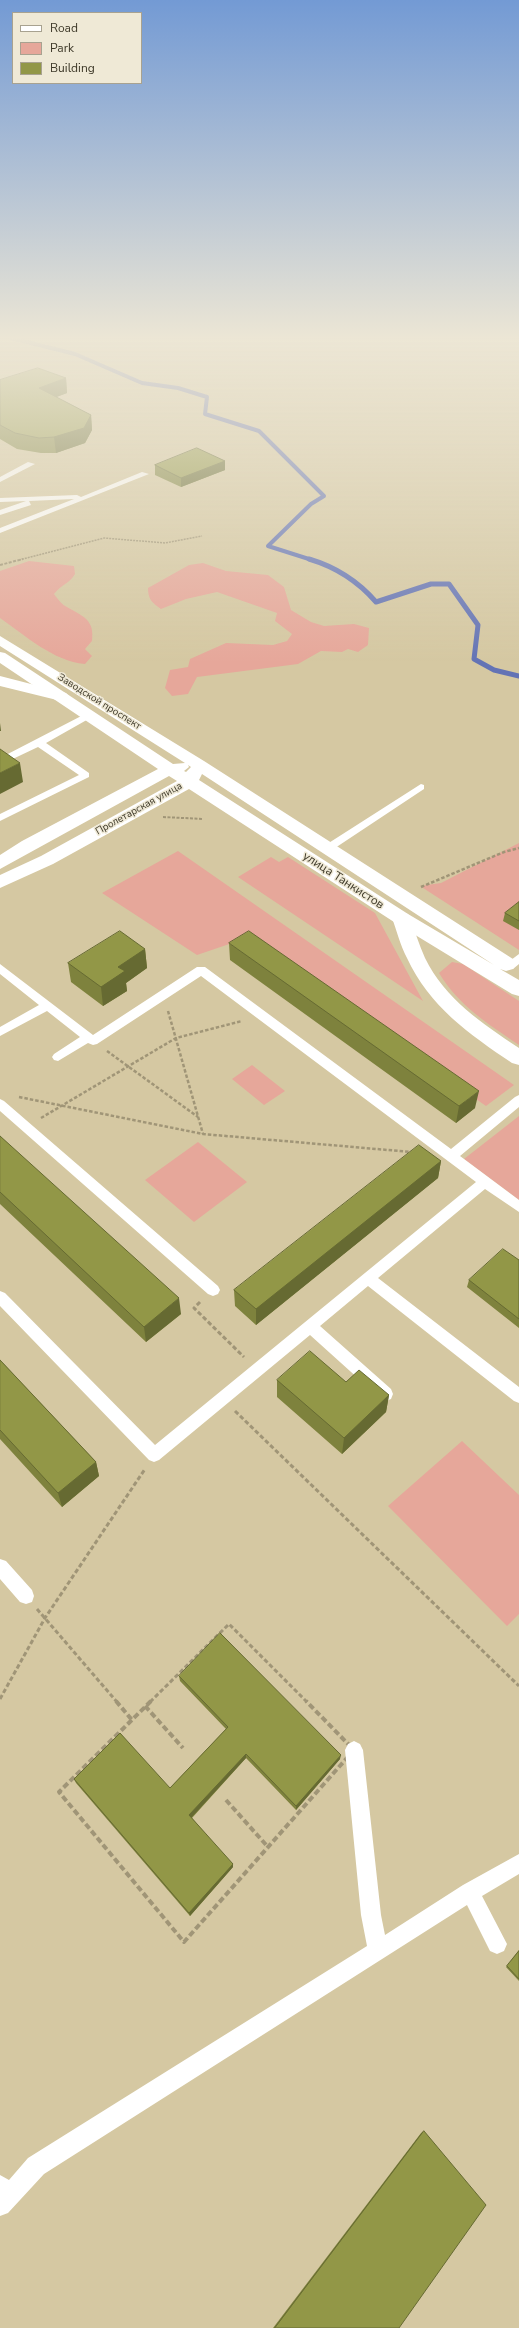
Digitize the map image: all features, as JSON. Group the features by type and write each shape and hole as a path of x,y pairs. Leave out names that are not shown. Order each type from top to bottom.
{"main road":[{"name":"Заводской проспект","path":"0,640 198,764"},
{"name":"Заводской проспект","path":"0,656 170,769"},
{"path":"0,681 61,696"},
{"name":"Пролетарская улица","path":"0,863 28,845 170,769 198,764"},
{"name":"Пролетарская улица","path":"0,882 47,860 190,781 198,764"},
{"name":"улица Танкистов","path":"198,764 516,966"},
{"name":"улица Танкистов","path":"170,769 401,918 519,989"},
{"path":"401,918 419,964 441,997 463,1020 519,1058"}],"lane":[{"path":"0,480 31,464"},
{"path":"0,531 145,474"},
{"path":"0,500 87,497"},
{"path":"0,513 39,498"},
{"path":"0,762 89,716"},
{"path":"0,818 86,775 39,743"},
{"path":"328,848 421,787"},
{"path":"0,968 46,1006 90,1039"},
{"path":"58,1057 164,995 201,970 519,1207"},
{"path":"0,1032 46,1006"},
{"path":"452,1156 519,1100"},
{"path":"0,1104 213,1290"},
{"path":"0,1297 154,1455 485,1182"},
{"path":"368,1278 519,1396"},
{"path":"310,1326 386,1394"},
{"path":"0,1566 26,1596"},
{"path":"354,1750 370,1915 378,1950"},
{"path":"2,2196 36,2166 470,1892 519,1863"},
{"path":"470,1892 497,1944"}],"path":[{"path":"0,565 104,538 166,543 202,536"},
{"path":"162,817 203,819"},
{"path":"419,888 504,852 519,848"},
{"path":"164,995 203,1134"},
{"path":"27,1127 127,1065 176,1038 262,1016"},
{"path":"90,1039 198,1117"},
{"path":"16,1096 203,1134 413,1152"},
{"path":"213,1290 194,1308 257,1370"},
{"path":"222,1399 519,1686"},
{"path":"0,1699 45,1618 154,1455"},
{"path":"26,1596 132,1720"},
{"path":"228,1624 354,1750 184,1942 59,1792 146,1706 228,1624"},
{"path":"146,1706 183,1748"},
{"path":"226,1800 269,1847"}],"green space":[{"path":"29,561 74,566 75,574 73,577 54,594 63,605 83,616 90,623 92,628 92,641 85,649 92,656 85,664 73,662 51,653 40,647 0,618 0,571"},
{"path":"203,563 226,571 268,575 284,587 291,610 311,622 324,626 354,624 369,628 368,645 358,652 348,649 342,652 321,651 298,664 197,677 188,694 172,696 165,688 170,670 188,667 190,659 226,643 273,645 287,641 292,634 275,621 277,613 217,592 186,599 161,609 151,600 148,588 189,565"},
{"path":"519,843 519,950 420,886 441,883"},
{"path":"178,851 514,1085 486,1106 244,939 197,955 102,893"},
{"path":"271,857 279,862 288,857 375,913 423,1001 238,877"},
{"path":"452,962 463,964 519,1001 519,1045 475,1014 447,985 439,973"},
{"path":"252,1065 285,1091 264,1105 232,1079"},
{"path":"519,1116 519,1200 464,1159"},
{"path":"198,1142 247,1182 194,1222 145,1180"},
{"path":"462,1441 519,1495 519,1614 507,1626 388,1506"}],"building":[{"path":"197,448 225,461 181,478 155,465"},
{"path":"0,749 20,763 0,773"},
{"path":"519,902 519,921 505,913"},
{"path":"120,931 145,949 118,967 125,971 101,987 68,963"},
{"path":"249,931 479,1091 459,1106 229,943"},
{"path":"0,1136 179,1298 144,1327 0,1192"},
{"path":"419,1145 441,1161 256,1309 234,1290"},
{"path":"503,1249 519,1260 519,1319 469,1280"},
{"path":"310,1351 346,1382 359,1370 389,1395 344,1438 277,1380"},
{"path":"0,1360 96,1462 58,1493 0,1430"},
{"path":"220,1633 341,1755 296,1806 246,1754 189,1815 233,1864 189,1913 74,1779 120,1733 170,1788 228,1727 179,1676"},
{"path":"519,1951 519,1979 507,1966"},
{"path":"424,2131 486,2205 399,2328 275,2328"}],"waterway":[{"path":"275,447 324,496 311,504 268,546 312,560"},
{"path":"309,559 319,562 346,575 369,594 376,602 431,584 449,584 478,625 474,659 494,670 519,676"}]}
